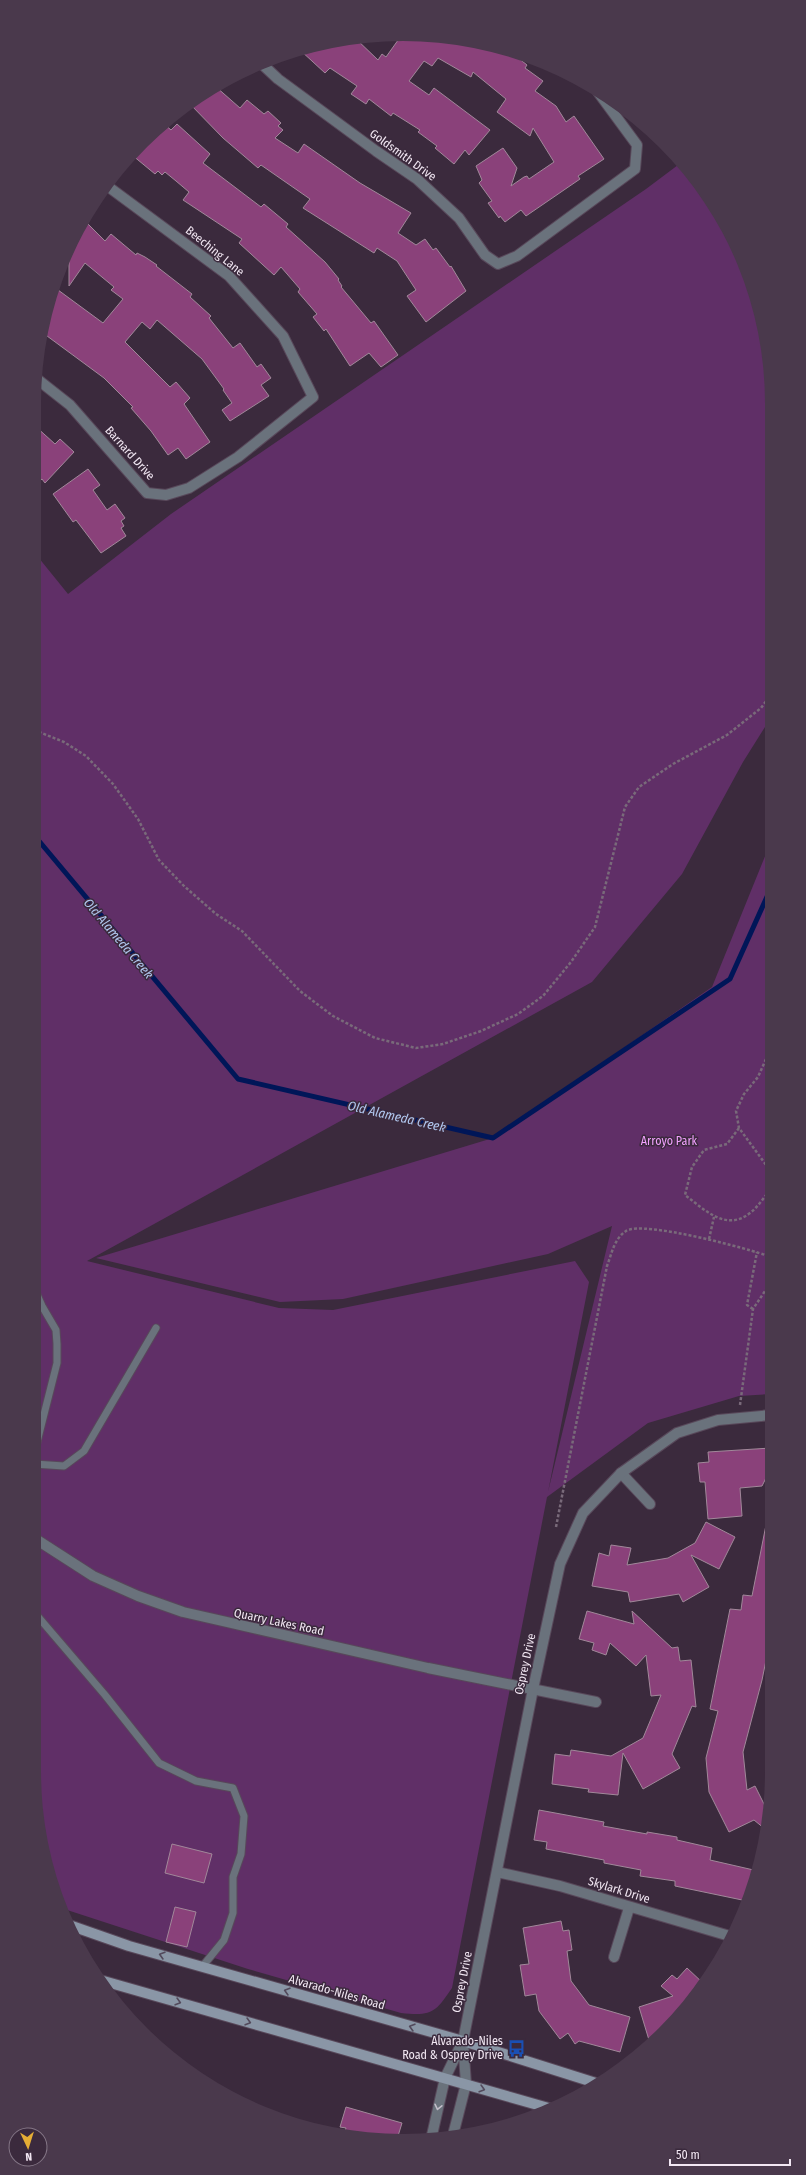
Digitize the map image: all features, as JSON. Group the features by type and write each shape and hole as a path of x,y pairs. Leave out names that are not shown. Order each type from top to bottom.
{"main road":[{"name":"Alvarado-Niles Road","path":"76,1927 129,1946 463,2042 591,2082"},
{"path":"109,1983 542,2106"}],"street":[{"name":"Goldsmith Drive","path":"266,68 278,79 417,179 459,218 485,255 498,264 517,256 636,169 637,145 607,104"},
{"name":"Beeching Lane","path":"112,189 229,276 283,336 313,397"},
{"name":"Barnard Drive","path":"42,383 70,405 148,493 166,495 189,488 238,457 313,397"},
{"name":"Osprey Drive","path":"463,2042 533,1689 560,1564 583,1513 621,1473 678,1433 718,1420 765,1415"},
{"path":"621,1473 650,1504"},
{"name":"Quarry Lakes Road","path":"41,1542 94,1576 138,1596 182,1612 428,1668 596,1702"},
{"name":"Skylark Drive","path":"497,1872 560,1886 629,1908 726,1935"},
{"path":"614,1957 629,1908"},
{"path":"433,2133 445,2078 463,2042"},
{"path":"454,2130 466,2084 463,2042"}],"lane":[{"path":"41,1301 56,1330 57,1363 41,1426"},
{"path":"41,1464 64,1466 84,1452 156,1328"},
{"path":"41,1620 105,1695 158,1763 196,1781 233,1788 244,1816 241,1854 233,1877 232,1913 224,1940 202,1967"}],"path":[{"path":"41,733 64,742 86,756 113,784 138,819 159,860 184,886 216,914 242,931 300,991 333,1016 376,1038 416,1048 443,1044 481,1031 518,1014 543,996 571,962 595,928 625,807 639,787 673,764 727,735 761,708 765,703"},
{"path":"765,1061 758,1077 744,1094 736,1111 739,1128 765,1164"},
{"path":"739,1128 727,1144 704,1150 692,1167 685,1195 714,1217 732,1221 750,1213 765,1196"},
{"path":"710,1239 714,1217"},
{"path":"556,1527 607,1266 615,1242 627,1230 642,1228 710,1239 765,1255"},
{"path":"752,1309 747,1305 757,1252"},
{"path":"740,1417 739,1396 752,1309 765,1291"}],"green space":[{"name":"Arroyo Park","path":"677,166 717,222 737,264 753,309 762,356 765,403 765,727 743,762 682,874 592,982 87,1261 279,1308 333,1310 575,1261 589,1282 548,1492 612,1226 548,1254 343,1299 280,1302 96,1258 493,1138 712,987 765,856 765,1394 739,1396 648,1423 547,1497 452,1988 437,2008 432,2011 420,2014 401,2013 248,1969 69,1911 53,1866 44,1819 41,1772 41,561 68,594 171,514 646,189"}],"building":[{"path":"397,41 403,41 450,44 474,48 497,53 522,61 527,65 525,68 543,81 535,91 556,106 566,122 574,116 604,159 578,176 580,179 526,216 521,210 505,222 500,216 499,218 488,203 492,201 479,183 482,180 476,166 503,148 517,168 511,186 524,177 527,176 529,179 554,162 533,128 530,136 497,112 506,99 473,72 471,77 438,58 432,66 424,61 409,81 429,95 434,88 490,130 469,155 465,150 454,164 435,148 437,146 418,132 420,130 393,113 391,116 369,99 366,104 351,94 357,86 330,68 325,73 305,54 361,44 378,60 382,54 386,57"},
{"path":"220,90 240,108 247,100 264,114 268,111 281,123 278,126 283,130 275,138 298,153 304,144 360,183 411,213 398,233 416,245 425,239 433,250 436,248 450,267 451,266 466,291 426,322 407,296 416,290 397,261 377,248 374,253 303,208 310,199 261,165 258,168 223,138 194,108"},
{"path":"177,124 210,154 203,163 261,207 264,204 288,224 286,227 325,262 339,279 338,280 342,286 341,287 371,323 374,321 398,355 381,367 369,353 350,366 326,329 324,331 313,317 317,314 298,292 300,289 281,267 274,275 239,243 242,239 183,200 189,192 165,172 162,175 158,171 155,174 136,158 164,131 168,128 171,130"},
{"path":"88,224 105,241 111,234 136,255 137,253 157,265 156,266 192,294 190,297 211,316 209,318 233,348 240,343 257,367 261,364 271,378 261,385 269,396 230,421 222,410 232,403 223,390 224,389 202,359 157,320 150,329 142,322 125,342 170,387 176,382 190,398 184,404 210,442 186,459 178,448 168,455 151,431 131,408 133,407 104,378 47,336 59,291 103,323 123,299 111,290 114,287 85,263 69,286 69,264"},
{"path":"41,431 55,444 60,439 74,452 45,483 42,479 41,480"},
{"path":"88,469 100,485 93,490 107,510 115,504 125,518 121,521 124,526 121,528 126,536 101,553 76,520 73,522 53,494"},
{"path":"765,1448 765,1480 762,1486 740,1488 742,1516 708,1519 705,1482 700,1482 698,1463 709,1462 708,1452"},
{"path":"706,1522 735,1537 719,1569 691,1555 709,1587 683,1602 679,1594 630,1602 628,1592 592,1586 599,1553 609,1556 611,1545 631,1548 627,1565 668,1558 695,1543"},
{"path":"765,1530 765,1665 743,1752 747,1790 755,1786 763,1803 762,1819 761,1826 754,1820 729,1832 709,1792 706,1758 718,1711 710,1709 730,1609 741,1610 743,1595 752,1596"},
{"path":"587,1611 634,1624 632,1611 672,1648 678,1647 680,1661 691,1660 696,1707 692,1706 672,1754 680,1768 643,1789 623,1753 618,1795 588,1792 589,1789 552,1784 555,1754 570,1756 571,1750 611,1756 643,1738 661,1695 651,1696 646,1655 636,1666 610,1643 606,1655 592,1650 594,1643 579,1639"},
{"path":"539,1810 604,1822 603,1826 647,1834 647,1832 677,1837 677,1840 712,1848 710,1860 752,1870 741,1900 675,1886 675,1881 640,1876 641,1870 604,1863 604,1860 546,1849 547,1842 534,1840"},
{"path":"172,1844 212,1854 204,1883 165,1873"},
{"path":"175,1907 196,1912 187,1947 166,1942"},
{"path":"561,1921 563,1931 569,1930 572,1950 567,1951 571,1981 589,2005 630,2017 620,2052 579,2041 575,2044 568,2033 560,2039 539,2011 536,1994 525,1996 520,1965 529,1964 523,1928"},
{"path":"687,1968 699,1979 675,2011 648,2038 639,2007 673,1996 661,1986 672,1975 677,1979"},
{"path":"346,2107 402,2123 399,2134 356,2131 340,2127"}],"waterway":[{"name":"Old Alameda Creek","path":"41,843 238,1079 493,1138 730,979 765,901"}],"place":[{"name":"Alvarado-Niles Road & Osprey Drive","path":"516,2048"}]}
